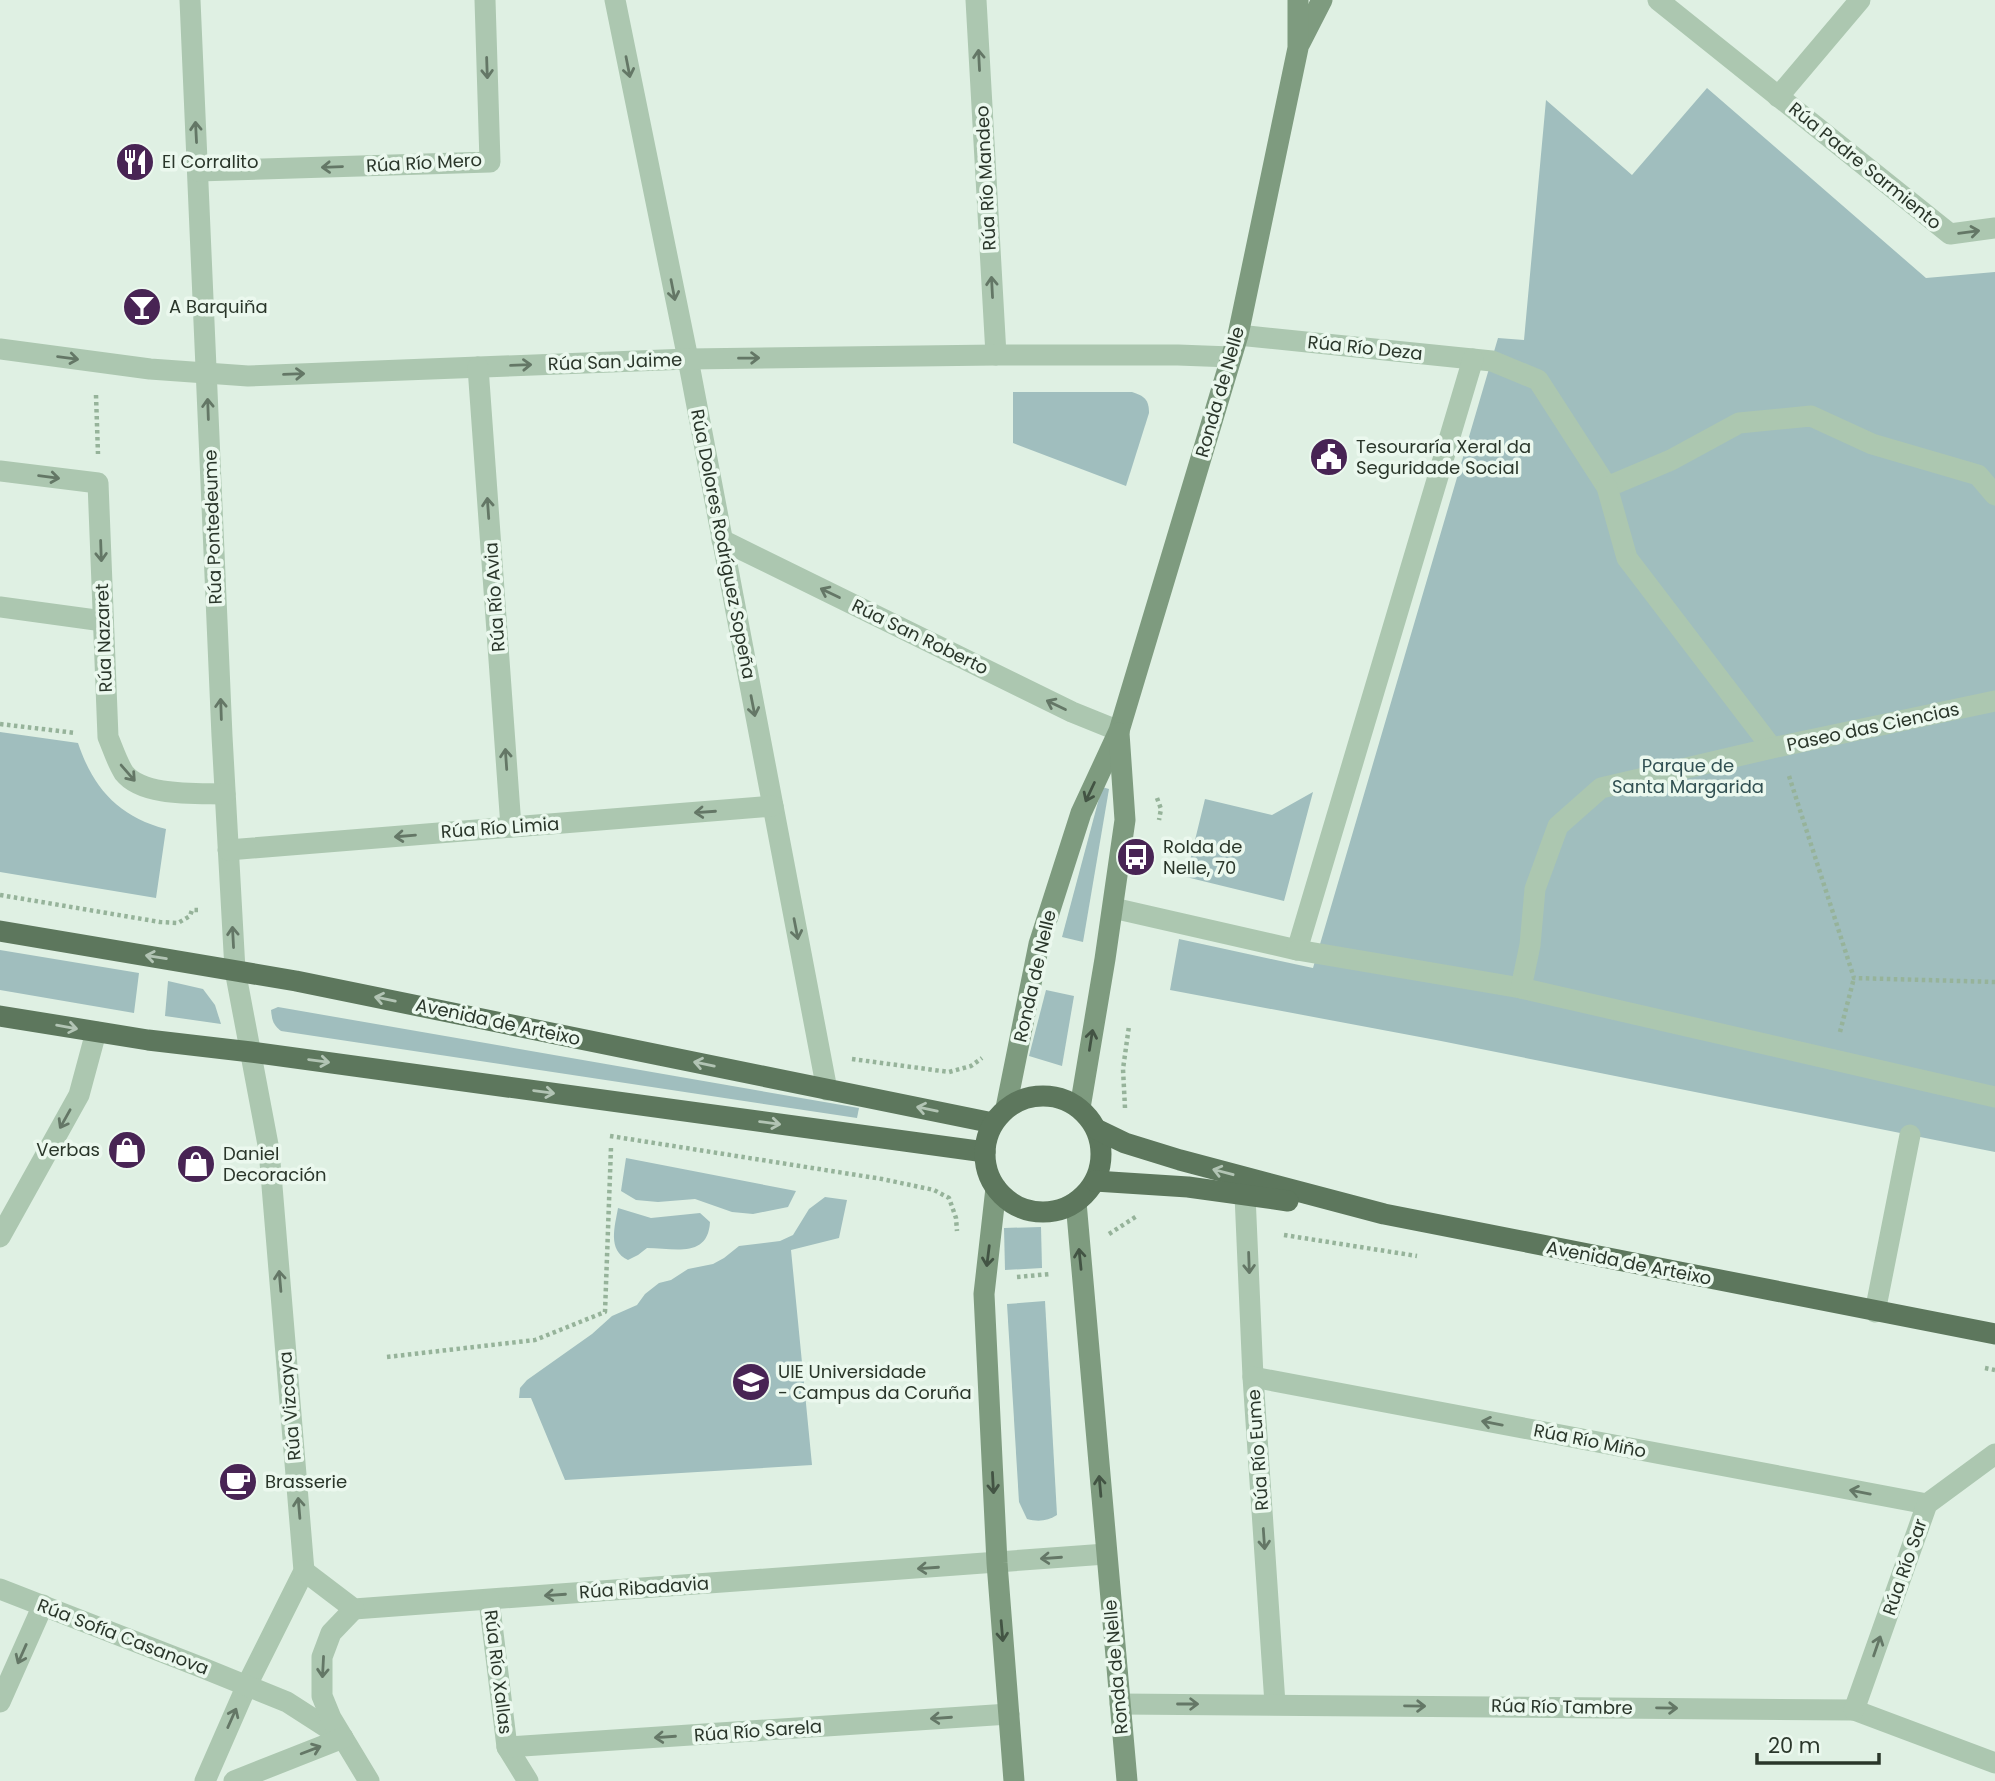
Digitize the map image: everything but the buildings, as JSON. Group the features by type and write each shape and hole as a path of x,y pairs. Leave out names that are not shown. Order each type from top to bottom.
{"main road":[{"name":"Avenida de Arteixo","path":"0,931 296,981 827,1090 1000,1116"},
{"path":"0,1016 148,1040 985,1152"},
{"path":"1043,1095 1063,1098 1080,1108 1096,1129 1101,1146 1095,1181 1087,1193 1059,1210 1043,1212 1025,1209 1009,1201 996,1188 988,1171 985,1152 987,1137 1000,1116 1024,1098 1043,1095"},
{"name":"Avenida de Arteixo","path":"1096,1129 1125,1143 1180,1160 1384,1214"},
{"name":"Avenida de Arteixo","path":"1095,1181 1188,1187 1384,1214 1995,1334"}],"street":[{"name":"Rúa Pontedeume","path":"190,0 228,850 235,970 251,1052"},
{"name":"Rúa Río Mero","path":"198,171 490,162 485,0"},
{"name":"Rúa Dolores Rodríguez Sopeña","path":"615,0 688,359 827,1090"},
{"name":"Rúa Río Mandeo","path":"976,0 996,355"},
{"path":"1290,0 1298,48"},
{"name":"Ronda de Nelle","path":"1000,1116 1039,943 1081,813 1119,730 1238,335 1298,48 1298,0"},
{"name":"Ronda de Nelle","path":"1298,48 1322,0"},
{"name":"Rúa Padre Sarmiento","path":"1658,0 1950,234 1995,228"},
{"path":"1778,97 1860,0"},
{"name":"Rúa Río Deza","path":"1238,335 1483,360"},
{"name":"Rúa San Jaime","path":"0,349 150,369 248,376 688,359 996,355 1231,357"},
{"path":"1297,950 1483,360 1538,380 1606,487 1627,558 1772,748"},
{"name":"Rúa Río Avia","path":"478,367 511,827"},
{"path":"1606,487 1671,460 1739,423 1811,416 1872,444 1987,474 1995,495"},
{"path":"0,471 98,483"},
{"name":"Rúa Nazaret","path":"98,483 108,737 116,757 125,774 137,784 152,789 225,794"},
{"name":"Rúa San Roberto","path":"722,540 1072,712 1119,730"},
{"path":"0,607 103,621"},
{"name":"Paseo das Ciencias","path":"1521,988 1530,945 1535,889 1558,827 1601,788 1772,748 1995,701"},
{"name":"Ronda de Nelle","path":"1080,1108 1125,820 1119,730"},
{"name":"Rúa Río Limia","path":"228,850 773,806"},
{"path":"1113,908 1297,950 1521,988 1995,1097"},
{"path":"0,1237 79,1095 96,1032"},
{"name":"Rúa Vizcaya","path":"251,1052 269,1150 304,1571"},
{"path":"1875,1312 1910,1135"},
{"path":"996,1188 985,1280 996,1563 1014,1781"},
{"name":"Rúa Río Eume","path":"1245,1195 1253,1377 1275,1704"},
{"name":"Ronda de Nelle","path":"1076,1202 1127,1781"},
{"name":"Rúa Río Miño","path":"1253,1377 1927,1504"},
{"name":"Rúa Río Sar","path":"1854,1710 1927,1504 1995,1454"},
{"path":"996,1563 1106,1554"},
{"name":"Rúa Ribadavia","path":"354,1609 996,1563"},
{"path":"205,1781 247,1685 304,1571 354,1609 331,1633 322,1657 322,1696 331,1718 369,1781"},
{"name":"Rúa Sofía Casanova","path":"0,1589 287,1702 343,1738"},
{"name":"Rúa Río Xallas","path":"489,1600 507,1747 528,1781"},
{"path":"0,1702 43,1605"},
{"name":"Rúa Río Tambre","path":"1119,1704 1854,1710 1995,1763"},
{"name":"Rúa Río Sarela","path":"507,1747 1009,1714"},
{"path":"234,1781 343,1738"}],"path":[{"path":"96,395 98,483"},
{"path":"0,724 108,737"},
{"path":"1772,748 1790,777 1854,978 1833,1059"},
{"path":"1157,796 1161,809 1159,822"},
{"path":"0,895 160,922 178,923 190,916 192,910 232,910"},
{"path":"1854,978 1995,982"},
{"path":"1129,1114 1124,1107 1123,1069 1130,1021"},
{"path":"820,1055 949,1072 971,1066 983,1057"},
{"path":"598,1134 934,1190 949,1198 956,1218 958,1243"},
{"path":"387,1357 536,1340 605,1312 611,1147"},
{"path":"985,1280 1082,1271"}],"green space":[{"name":"Parque de Santa Margarida","path":"1707,88 1926,278 1995,272 1995,1152 1436,1040 1170,990 1179,939 1313,968 1498,338 1524,340 1546,100 1632,175"},
{"path":"1013,392 1132,392 1143,397 1147,401 1149,413 1126,486 1013,443"},
{"path":"0,732 78,743 91,774 110,798 135,817 166,829 156,898 0,872"},
{"path":"1102,787 1109,789 1083,942 1062,937"},
{"path":"1313,792 1284,901 1186,877 1205,799 1272,815"},
{"path":"0,950 139,973 134,1013 0,990"},
{"path":"168,981 203,989 215,1005 221,1024 165,1016"},
{"path":"1046,990 1074,996 1062,1066 1029,1056"},
{"path":"278,1007 859,1108 857,1118 281,1031 271,1014 271,1010"},
{"path":"626,1158 796,1191 788,1207 753,1214 732,1212 695,1199 658,1202 636,1200 621,1191"},
{"path":"825,1197 847,1200 839,1238 791,1250 812,1465 565,1480 531,1398 519,1398 520,1388 527,1380 592,1334 612,1316 637,1305 645,1294 659,1283 671,1280 688,1269 713,1264 739,1246 780,1241 793,1235 809,1209"},
{"path":"618,1208 651,1218 700,1213 710,1222 708,1234 703,1242 688,1249 647,1248 628,1260 621,1256 615,1244 614,1230"},
{"path":"1041,1227 1042,1268 1005,1270 1004,1228"},
{"path":"1045,1301 1057,1515 1039,1521 1027,1519 1019,1502 1007,1304"}],"place":[{"name":"El Corralito","path":"135,162"},
{"name":"A Barquiña","path":"142,307"},
{"name":"Tesouraría Xeral da Seguridade Social","path":"1329,457"},
{"name":"Rolda de Nelle, 70","path":"1136,857"},
{"name":"Verbas","path":"127,1150"},
{"name":"Daniel Decoración","path":"196,1164"},
{"name":"UIE Universidade - Campus da Coruña","path":"751,1382"},
{"name":"Brasserie","path":"238,1482"}]}
